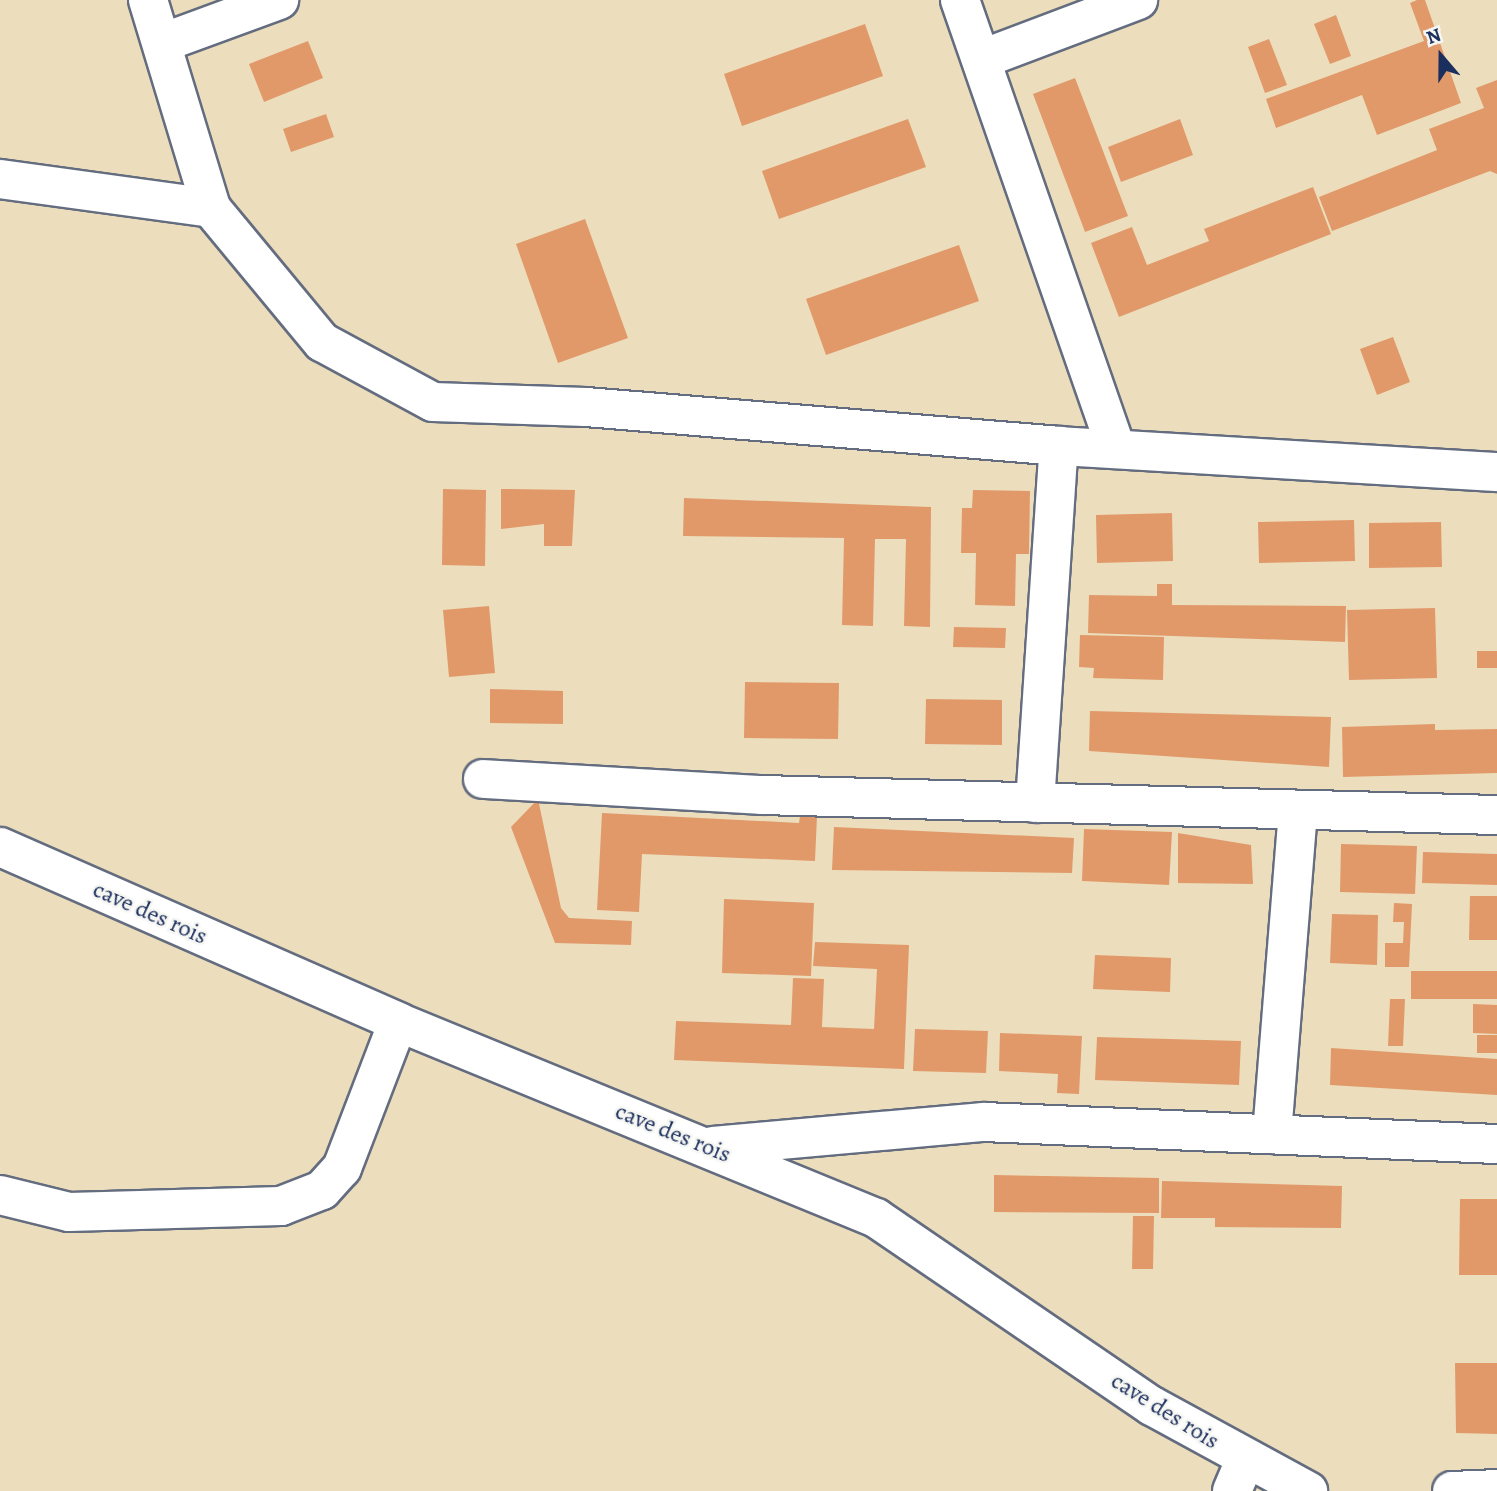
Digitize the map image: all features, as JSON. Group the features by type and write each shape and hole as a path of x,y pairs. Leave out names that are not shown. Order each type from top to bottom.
{"street":[{"path":"148,0 211,208 322,342 433,402 586,407 1059,446 1497,472"},
{"path":"162,43 279,0"},
{"path":"960,0 1116,448"},
{"path":"982,59 1138,0"},
{"path":"0,180 211,208"},
{"path":"1035,803 1059,446"},
{"path":"483,779 1035,803 1497,815"},
{"path":"1272,1134 1298,810"},
{"name":"cave des rois","path":"0,847 398,1022 876,1218 1152,1406 1239,1475 1308,1491"},
{"path":"0,1195 69,1212 281,1206 322,1190 342,1168 398,1022"},
{"path":"707,1147 984,1122 1497,1144"},
{"path":"1452,1491 1497,1489"}],"building":[{"path":"1425,0 1461,103 1377,135 1362,95 1276,128 1266,99 1424,41 1410,3"},
{"path":"1336,15 1351,56 1330,64 1314,24"},
{"path":"865,24 883,76 742,126 724,74"},
{"path":"1269,39 1287,85 1265,93 1248,47"},
{"path":"308,41 323,78 264,102 249,64"},
{"path":"1075,78 1128,216 1085,232 1033,94"},
{"path":"1497,80 1497,174 1490,171 1332,231 1319,197 1437,150 1429,129 1484,108 1476,88"},
{"path":"326,114 334,137 291,152 283,129"},
{"path":"908,119 926,167 779,219 762,171"},
{"path":"1180,119 1193,155 1121,182 1108,147"},
{"path":"1313,187 1331,234 1119,317 1091,243 1132,227 1147,265 1209,241 1204,229"},
{"path":"585,219 628,338 558,363 516,244"},
{"path":"959,245 979,301 826,355 806,299"},
{"path":"1393,337 1410,382 1377,395 1360,349"},
{"path":"443,489 486,490 485,566 442,565"},
{"path":"501,489 575,490 572,546 544,546 544,524 501,529"},
{"path":"973,490 1030,491 1029,554 1016,554 1015,606 975,605 976,553 961,553 962,508 972,508"},
{"path":"684,498 931,507 930,627 904,626 906,539 875,539 873,626 842,625 844,538 683,536"},
{"path":"1172,513 1173,561 1097,563 1096,515"},
{"path":"1354,520 1355,561 1259,563 1258,522"},
{"path":"1441,522 1442,567 1369,568 1369,523"},
{"path":"1157,584 1172,584 1172,605 1346,606 1345,642 1088,633 1089,595 1157,596"},
{"path":"489,606 495,673 449,677 443,610"},
{"path":"1435,608 1437,678 1349,680 1347,610"},
{"path":"954,627 1006,628 1005,648 953,647"},
{"path":"1080,635 1164,637 1163,680 1093,678 1094,668 1079,667"},
{"path":"1477,651 1497,651 1497,668 1477,668"},
{"path":"745,682 839,683 838,739 744,738"},
{"path":"490,689 563,691 563,724 490,723"},
{"path":"926,699 1002,700 1002,745 925,744"},
{"path":"1090,711 1331,717 1329,767 1089,751"},
{"path":"1435,724 1435,730 1497,729 1497,773 1343,777 1342,727"},
{"path":"538,799 561,908 569,918 632,921 631,945 555,943 511,827"},
{"path":"602,813 799,823 800,816 817,816 815,861 642,854 639,912 597,910"},
{"path":"834,827 1074,838 1072,873 832,870"},
{"path":"1084,829 1172,832 1169,885 1082,881"},
{"path":"1178,833 1251,845 1253,884 1178,883"},
{"path":"1341,844 1417,846 1415,894 1340,892"},
{"path":"1423,852 1497,854 1497,885 1422,883"},
{"path":"1470,896 1497,896 1497,940 1469,940"},
{"path":"724,899 814,903 811,976 722,973"},
{"path":"1394,903 1412,904 1409,967 1385,967 1385,943 1403,943 1404,922 1393,922"},
{"path":"1332,914 1378,915 1377,965 1330,963"},
{"path":"815,942 909,945 904,1069 674,1060 676,1021 791,1025 793,978 824,979 822,1027 874,1029 877,969 813,966"},
{"path":"1095,955 1171,958 1170,992 1093,989"},
{"path":"1411,971 1497,971 1497,999 1411,999"},
{"path":"1390,999 1405,999 1403,1046 1388,1046"},
{"path":"1473,1004 1497,1005 1497,1034 1473,1033"},
{"path":"915,1029 988,1031 986,1073 913,1071"},
{"path":"1000,1033 1082,1036 1079,1094 1057,1093 1058,1074 999,1071"},
{"path":"1477,1035 1497,1035 1497,1053 1477,1053"},
{"path":"1097,1037 1241,1041 1239,1085 1095,1080"},
{"path":"1331,1048 1497,1059 1497,1095 1330,1085"},
{"path":"994,1175 1159,1178 1159,1213 994,1212"},
{"path":"1162,1181 1342,1186 1341,1228 1215,1227 1215,1218 1161,1218"},
{"path":"1460,1199 1497,1199 1497,1275 1459,1275"},
{"path":"1133,1216 1154,1216 1153,1269 1132,1269"},
{"path":"1455,1363 1497,1363 1497,1434 1456,1433"}]}
